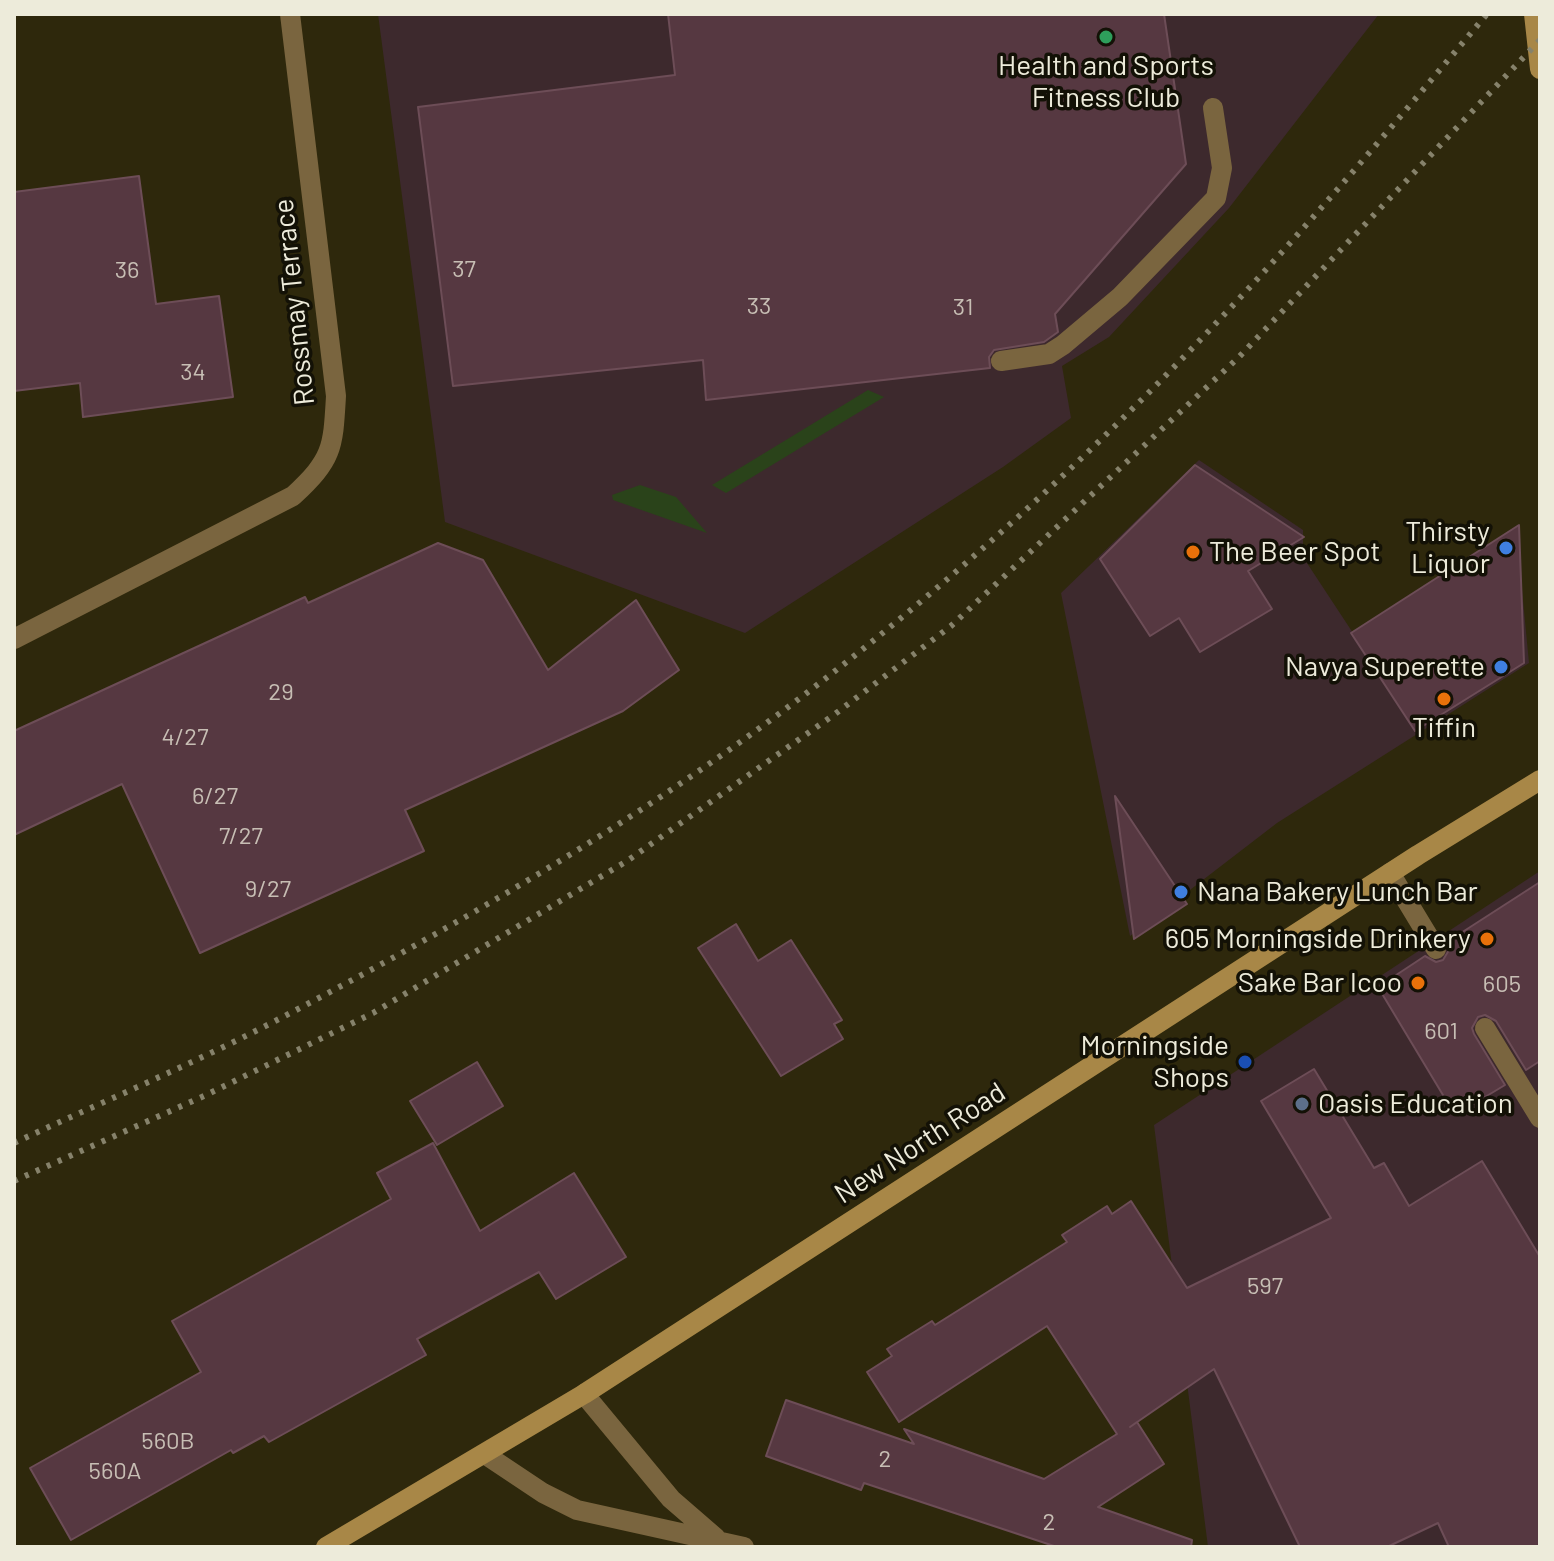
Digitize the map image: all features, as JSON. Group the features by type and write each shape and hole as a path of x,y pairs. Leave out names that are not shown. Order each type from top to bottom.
{"main road":[{"path":"1534,14 1540,69"},
{"name":"New North Road","path":"326,1547 486,1455 584,1394 1390,873 1540,780"}],"street":[{"name":"Rossmay Terrace","path":"14,639 293,496 320,471 333,443 336,396 290,14"},
{"path":"1001,361 1049,354 1063,345 1120,297 1216,198 1222,168 1213,108"},
{"path":"1390,873 1436,949"},
{"path":"1485,1028 1540,1118"},
{"path":"584,1394 671,1499 716,1538"},
{"path":"486,1455 543,1493 577,1510 716,1538 744,1547"}],"shaded area":[{"path":"378,14 1379,14 1229,208 1109,337 1062,366 1071,418 1003,467 745,633 445,522"},
{"path":"1199,460 1303,530 1303,557 1353,633 1516,527 1529,663 1277,823 1130,936 1061,593"},
{"path":"1540,871 1540,1547 1208,1547 1154,1125"}],"green space":[{"path":"868,390 884,397 726,493 712,485"},
{"path":"640,485 676,497 707,533 613,500 612,495"}],"building":[{"path":"668,14 1164,14 1186,164 1055,314 1058,332 1044,342 994,350 989,357 990,368 706,400 703,360 453,386 418,107 675,75"},
{"path":"139,176 156,304 219,296 233,397 83,417 80,383 14,391 14,192"},
{"name":"The Beer Spot","path":"1195,465 1304,537 1248,571 1272,609 1200,652 1179,618 1150,636 1100,559"},
{"path":"1519,525 1524,663 1415,731 1351,633"},
{"path":"438,543 483,560 548,670 636,600 679,670 623,711 405,810 424,851 200,953 122,784 14,835 14,731 305,597 308,603"},
{"path":"1115,796 1187,904 1134,939"},
{"path":"1540,882 1540,1061 1526,1070 1496,1021 1485,1015 1478,1017 1472,1028 1474,1034 1505,1085 1455,1115 1378,987 1425,956 1436,962 1443,960 1449,950 1447,942"},
{"path":"736,924 758,961 791,940 842,1020 834,1024 843,1039 781,1076 698,948"},
{"path":"477,1062 503,1106 437,1145 410,1101"},
{"path":"1314,1069 1374,1168 1384,1163 1409,1206 1482,1161 1540,1257 1540,1547 1449,1547 1438,1523 1387,1547 1300,1547 1214,1369 1137,1422 1164,1464 1098,1507 1192,1540 1191,1547 1057,1547 864,1483 861,1490 766,1456 786,1400 914,1444 904,1429 1044,1479 1117,1434 1047,1326 899,1422 867,1372 892,1356 887,1349 932,1321 935,1325 1067,1242 1062,1235 1107,1206 1112,1214 1131,1201 1187,1288 1331,1218 1261,1101"},
{"path":"433,1143 480,1231 574,1173 626,1257 556,1299 539,1272 417,1339 426,1355 269,1442 264,1436 233,1453 231,1450 71,1540 30,1468 201,1372 172,1321 391,1199 377,1173"}],"railway":[{"path":"14,1143 247,1036 483,907 616,826 808,692 1022,514 1123,418 1289,244 1487,14"},
{"path":"14,1181 204,1096 373,1013 627,861 835,714 951,626 1239,357 1540,40"}],"place":[{"name":"Health and Sports Fitness Club","path":"1106,37"},
{"name":"Thirsty Liquor","path":"1506,548"},
{"name":"The Beer Spot","path":"1193,552"},
{"name":"Navya Superette","path":"1501,667"},
{"name":"Tiffin","path":"1444,699"},
{"name":"Nana Bakery Lunch Bar","path":"1181,892"},
{"name":"605 Morningside Drinkery","path":"1487,939"},
{"name":"Sake Bar Icoo","path":"1418,983"},
{"name":"Morningside Shops","path":"1245,1062"},
{"name":"Oasis Education","path":"1302,1104"}]}
